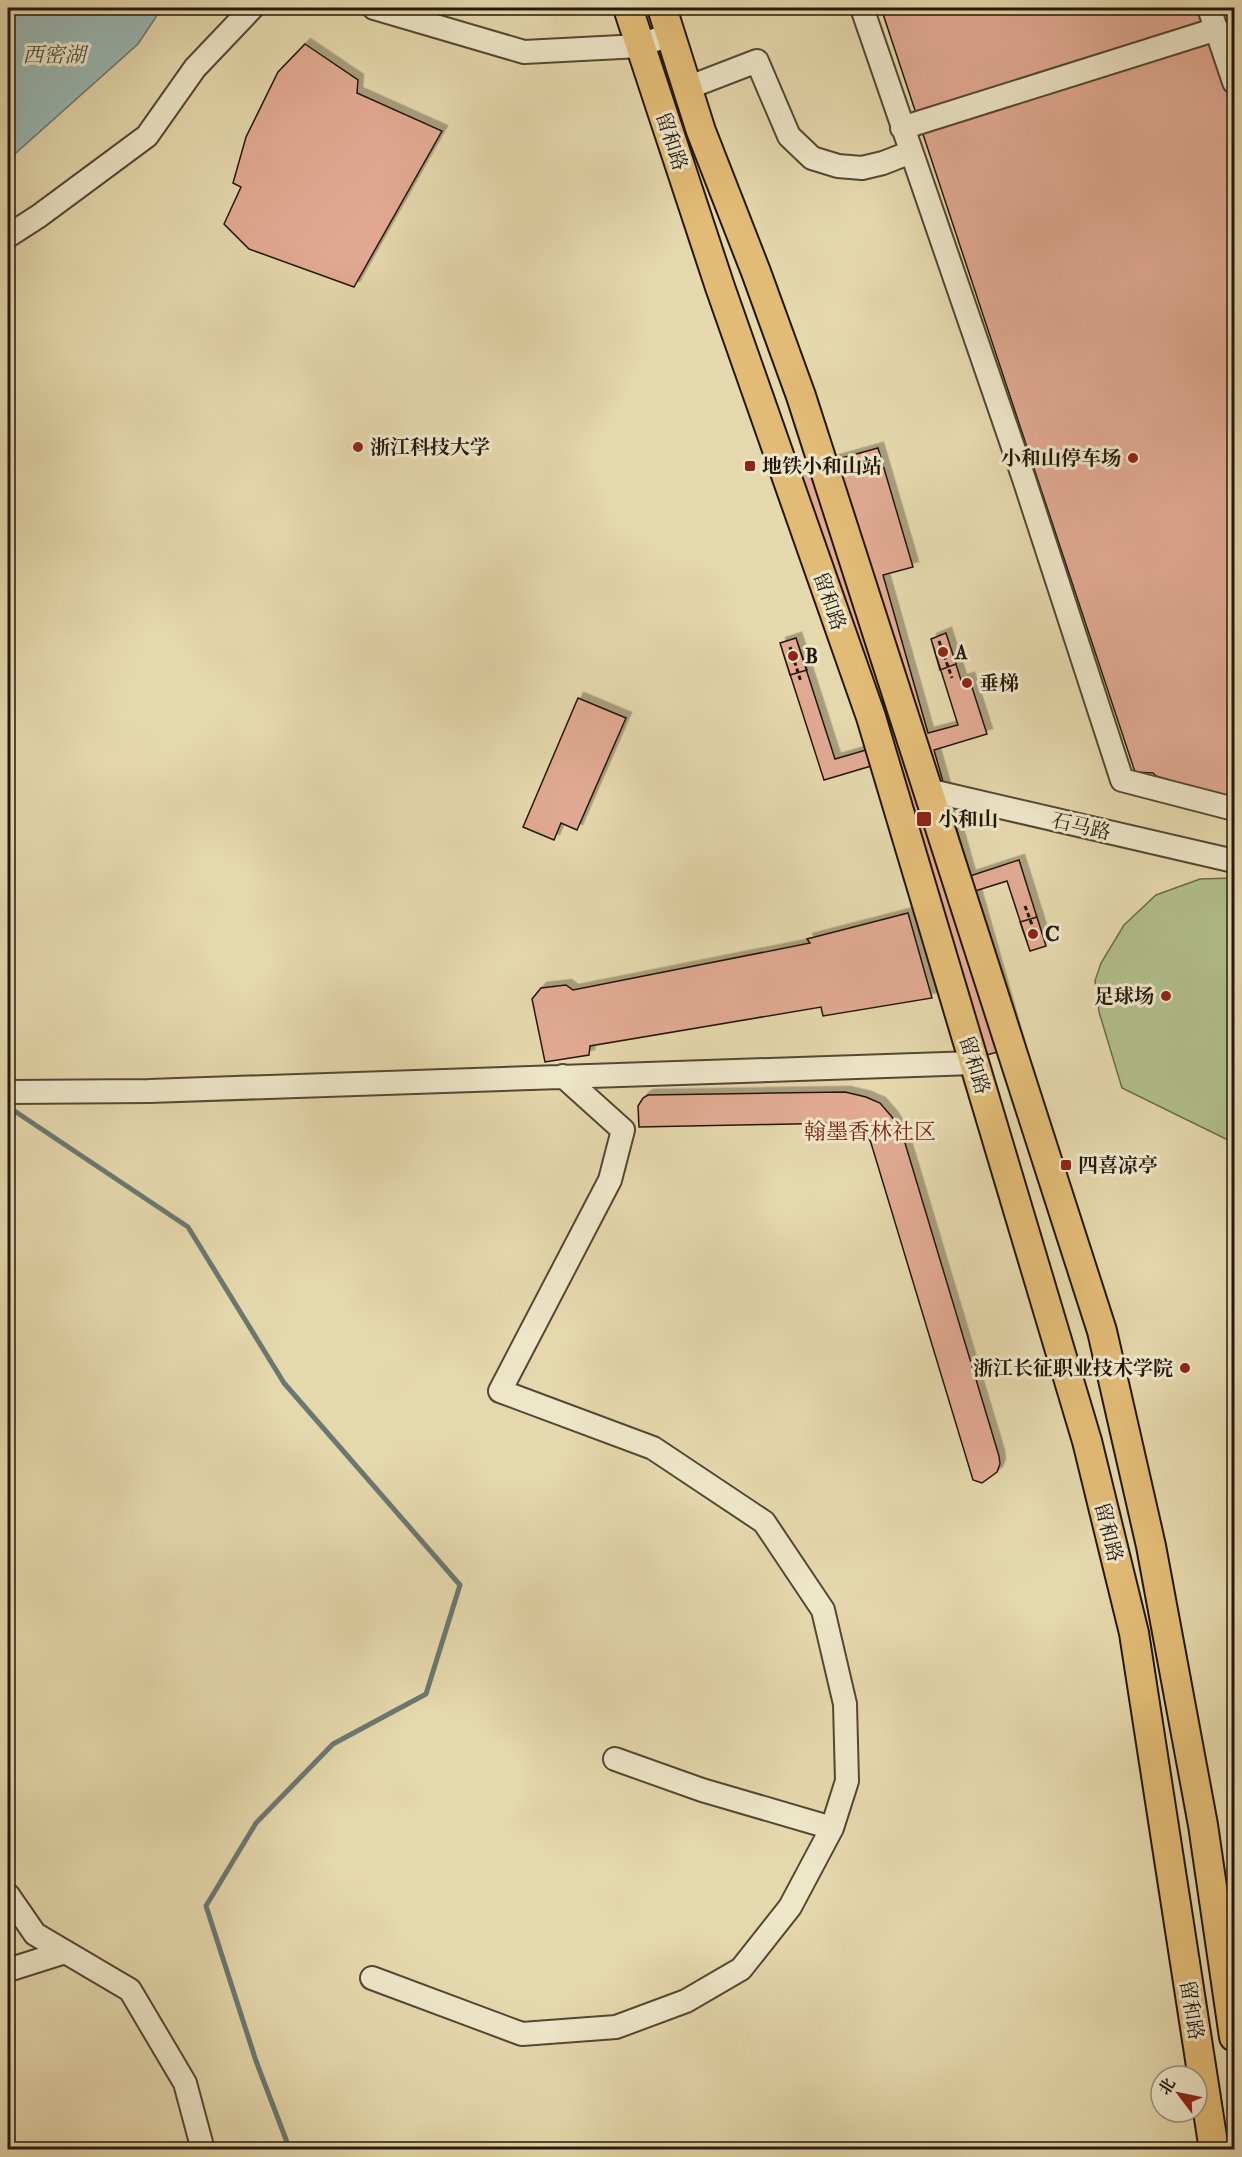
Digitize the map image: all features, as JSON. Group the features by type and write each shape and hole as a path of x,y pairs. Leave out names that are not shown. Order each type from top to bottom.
{"main road":[{"name":"留和路","path":"627,8 720,287 871,717 1087,1441 1134,1633 1214,2150"},
{"name":"留和路","path":"666,21 701,131 801,396 1102,1331 1150,1546 1199,1802 1234,2037"}],"street":[{"path":"8,236 39,216 147,136 195,68 252,8"},
{"path":"374,8 524,52 640,46 666,21"},
{"path":"862,8 1024,479 1122,780 1234,809"},
{"path":"1209,8 1234,82"},
{"path":"902,128 1217,30"},
{"path":"687,88 757,61 789,136 812,158 838,166 862,168 884,164 911,152"},
{"name":"石马路","path":"927,790 1234,861"},
{"path":"8,1092 149,1091 974,1063"},
{"path":"372,1978 522,2034 616,2027 686,2001 741,1969 790,1907 832,1828 847,1781 845,1704 823,1610 764,1522 653,1448 500,1391 610,1180 623,1130 563,1076"},
{"path":"615,1759 702,1790 832,1828"},
{"path":"8,1895 35,1934 130,1990 185,2083 203,2150"},
{"path":"8,1970 65,1952"}],"path":[{"path":"939,641 952,678"},
{"path":"790,647 801,682"},
{"path":"1026,906 1038,941"}],"green space":[{"name":"足球场","path":"1234,878 1234,1143 1122,1088 1099,1012 1095,981 1101,963 1124,925 1156,895 1200,879"}],"water":[{"name":"西密湖","path":"8,8 162,8 138,44 8,160"}],"building":[{"name":"小和山停车场","path":"881,8 1233,8 1234,799 1156,776 1153,773 1135,772"},
{"path":"305,44 358,80 357,93 442,131 354,287 249,249 224,224 241,187 233,183 246,137 278,72"},
{"name":"小和山","path":"878,448 913,567 883,575 928,733 958,725 931,639 946,633 961,680 969,678 987,734 934,750 970,876 1019,860 1046,946 1030,951 1007,881 975,891 1019,1046 965,1061 878,764 824,780 780,643 796,638 835,759 873,748 791,472"},
{"name":"A","path":"946,633 956,664 940,670 931,639"},
{"name":"B","path":"796,638 807,670 790,675 780,643"},
{"path":"578,698 626,718 577,830 561,823 554,840 523,827"},
{"path":"908,913 932,998 823,1016 821,1007 590,1046 589,1055 545,1062 532,999 541,988 566,985 573,990 810,943 807,939"},
{"name":"C","path":"1037,917 1046,946 1030,951 1020,922"},
{"path":"845,1092 880,1103 902,1133 999,1456 1000,1464 997,1472 982,1483 973,1480 871,1143 865,1130 845,1123 639,1127 638,1106 648,1095"}],"waterway":[{"path":"8,1098 13,1110 188,1227 284,1383 460,1585 426,1694 333,1744 256,1823 206,1906 256,2061 290,2150"}],"place":[{"name":"浙江科技大学","path":"358,447"},
{"name":"小和山停车场","path":"1133,458"},
{"name":"地铁小和山站","path":"750,466"},
{"name":"A","path":"943,652"},
{"name":"B","path":"793,656"},
{"name":"垂梯","path":"967,683"},
{"name":"小和山","path":"924,819"},
{"name":"C","path":"1033,934"},
{"name":"足球场","path":"1166,996"},
{"name":"四喜凉亭","path":"1066,1165"},
{"name":"浙江长征职业技术学院","path":"1185,1368"}],"district":[{"name":"翰墨香林社区","path":"870,1131"}]}
